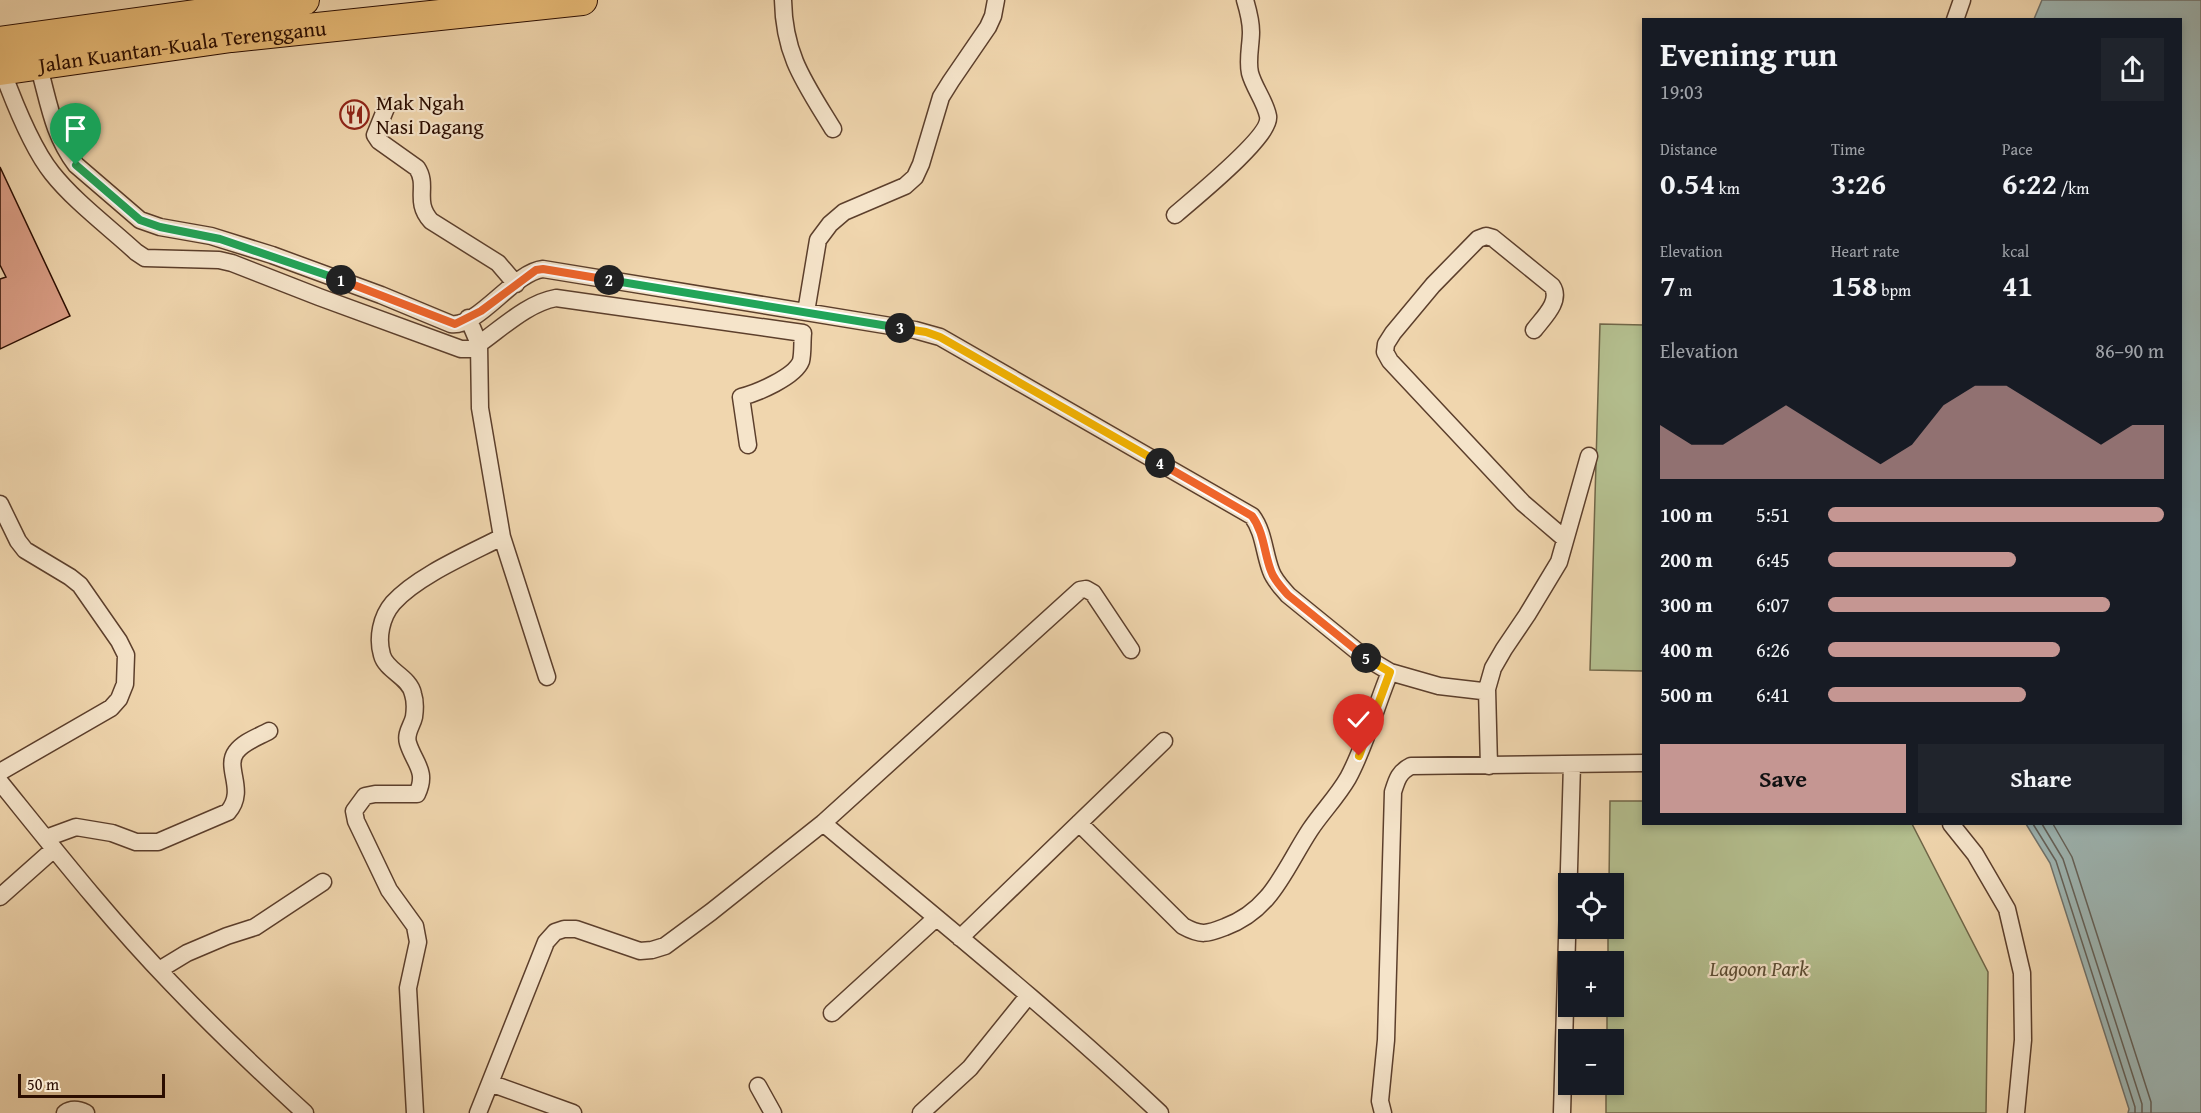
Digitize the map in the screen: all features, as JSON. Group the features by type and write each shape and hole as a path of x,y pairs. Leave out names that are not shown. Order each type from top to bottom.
{"highway":[{"name":"Jalan Kuantan-Kuala Terengganu","path":"1,61 38,64 231,37 582,0"},
{"name":"Jalan Kuantan-Kuala Terengganu","path":"1,61 291,1"}],"street":[{"path":"783,0 783,17 789,47 796,66 833,129"},
{"path":"806,312 818,240 830,224 844,212 905,186 915,177 941,97 988,27 996,0"},
{"path":"1175,215 1224,173 1258,139 1269,120 1251,74 1249,61 1251,29 1245,0"},
{"path":"1956,18 1962,0"},
{"path":"1,61 36,146 52,173 145,258 219,260 232,263 461,349 470,349 534,305 556,298 802,333 801,360 797,369 788,376 741,397 748,445"},
{"path":"38,64 54,126 68,154 76,165 140,220 272,255 381,295 451,324 460,323 481,311 536,270 543,269 926,332 940,337 1252,516 1263,537 1271,573 1284,590 1363,656 1390,672 1440,686 1487,689"},
{"path":"386,108 375,135 379,141 417,168 421,174 421,206 424,214 431,221 498,263 516,284"},
{"path":"1534,330 1556,299 1556,292 1552,286 1493,237 1486,236 1478,239 1433,285 1393,333 1386,344 1385,352 1390,361 1523,503 1565,540"},
{"path":"468,318 479,344 480,408 502,537 548,677"},
{"path":"1489,758 1487,689 1493,668 1559,562 1589,456"},
{"path":"0,504 18,541 25,550 80,585 119,641 126,655 125,684 119,699 111,708 0,772"},
{"path":"415,1113 408,988 418,942 415,927 389,891 356,822 354,811 365,796 414,795 420,785 420,765 407,741 414,717 413,694 410,687 384,660 379,642 381,627 392,604 415,585 502,537"},
{"path":"478,1113 546,942 555,932 576,929 640,951 664,946 711,912 823,823 1080,590 1086,589 1094,593 1131,650"},
{"path":"1079,823 1183,926 1195,933 1207,934 1241,921 1271,895 1311,829 1347,779 1359,756 1390,672"},
{"path":"0,897 57,852 76,827 112,833 136,842 158,842 228,812 235,803 237,794 234,754 240,747 268,731"},
{"path":"960,938 1164,741"},
{"path":"1383,1113 1380,1101 1386,1040 1393,792 1403,770 1412,766 1489,758 1572,764 1642,763"},
{"path":"1562,1113 1572,764"},
{"path":"0,782 159,970 243,1056 305,1113"},
{"path":"823,823 1028,996 1160,1113"},
{"path":"1952,825 1975,854 2007,909 2022,973 2023,1040 2016,1113"},
{"path":"159,970 187,952 255,927 322,882"},
{"path":"832,1013 936,918"},
{"path":"921,1113 970,1068 1028,996"},
{"path":"490,1083 573,1113"},
{"path":"758,1086 773,1113"},
{"path":"65,1113 70,1110 80,1110 86,1113"}],"green space":[{"path":"1600,324 1642,325 1642,671 1590,670"},
{"name":"Lagoon Park","path":"1610,801 1642,801 1642,825 1913,825 1988,972 1986,1113 1606,1113 1606,1095 1624,1095 1624,1029 1607,1029 1607,1017 1624,1017 1624,951 1608,951 1608,939 1624,939 1624,873 1609,873"}],"water":[{"path":"2042,0 2201,0 2201,1113 2128,1113 2129,1109 2050,863 2027,825 2182,825 2182,18 2034,18"}],"building":[{"path":"0,167 70,316 0,349 0,279 6,277 0,265"}],"place":[{"name":"Mak Ngah Nasi Dagang","path":"355,114"}],"route":[{"path":"76,165 130,212 151,225 211,237 272,255 381,295 451,324 460,323 481,311 529,273 543,269 915,330 940,337 1252,516 1263,537 1271,573 1288,595 1363,656 1390,672 1359,756"}]}
